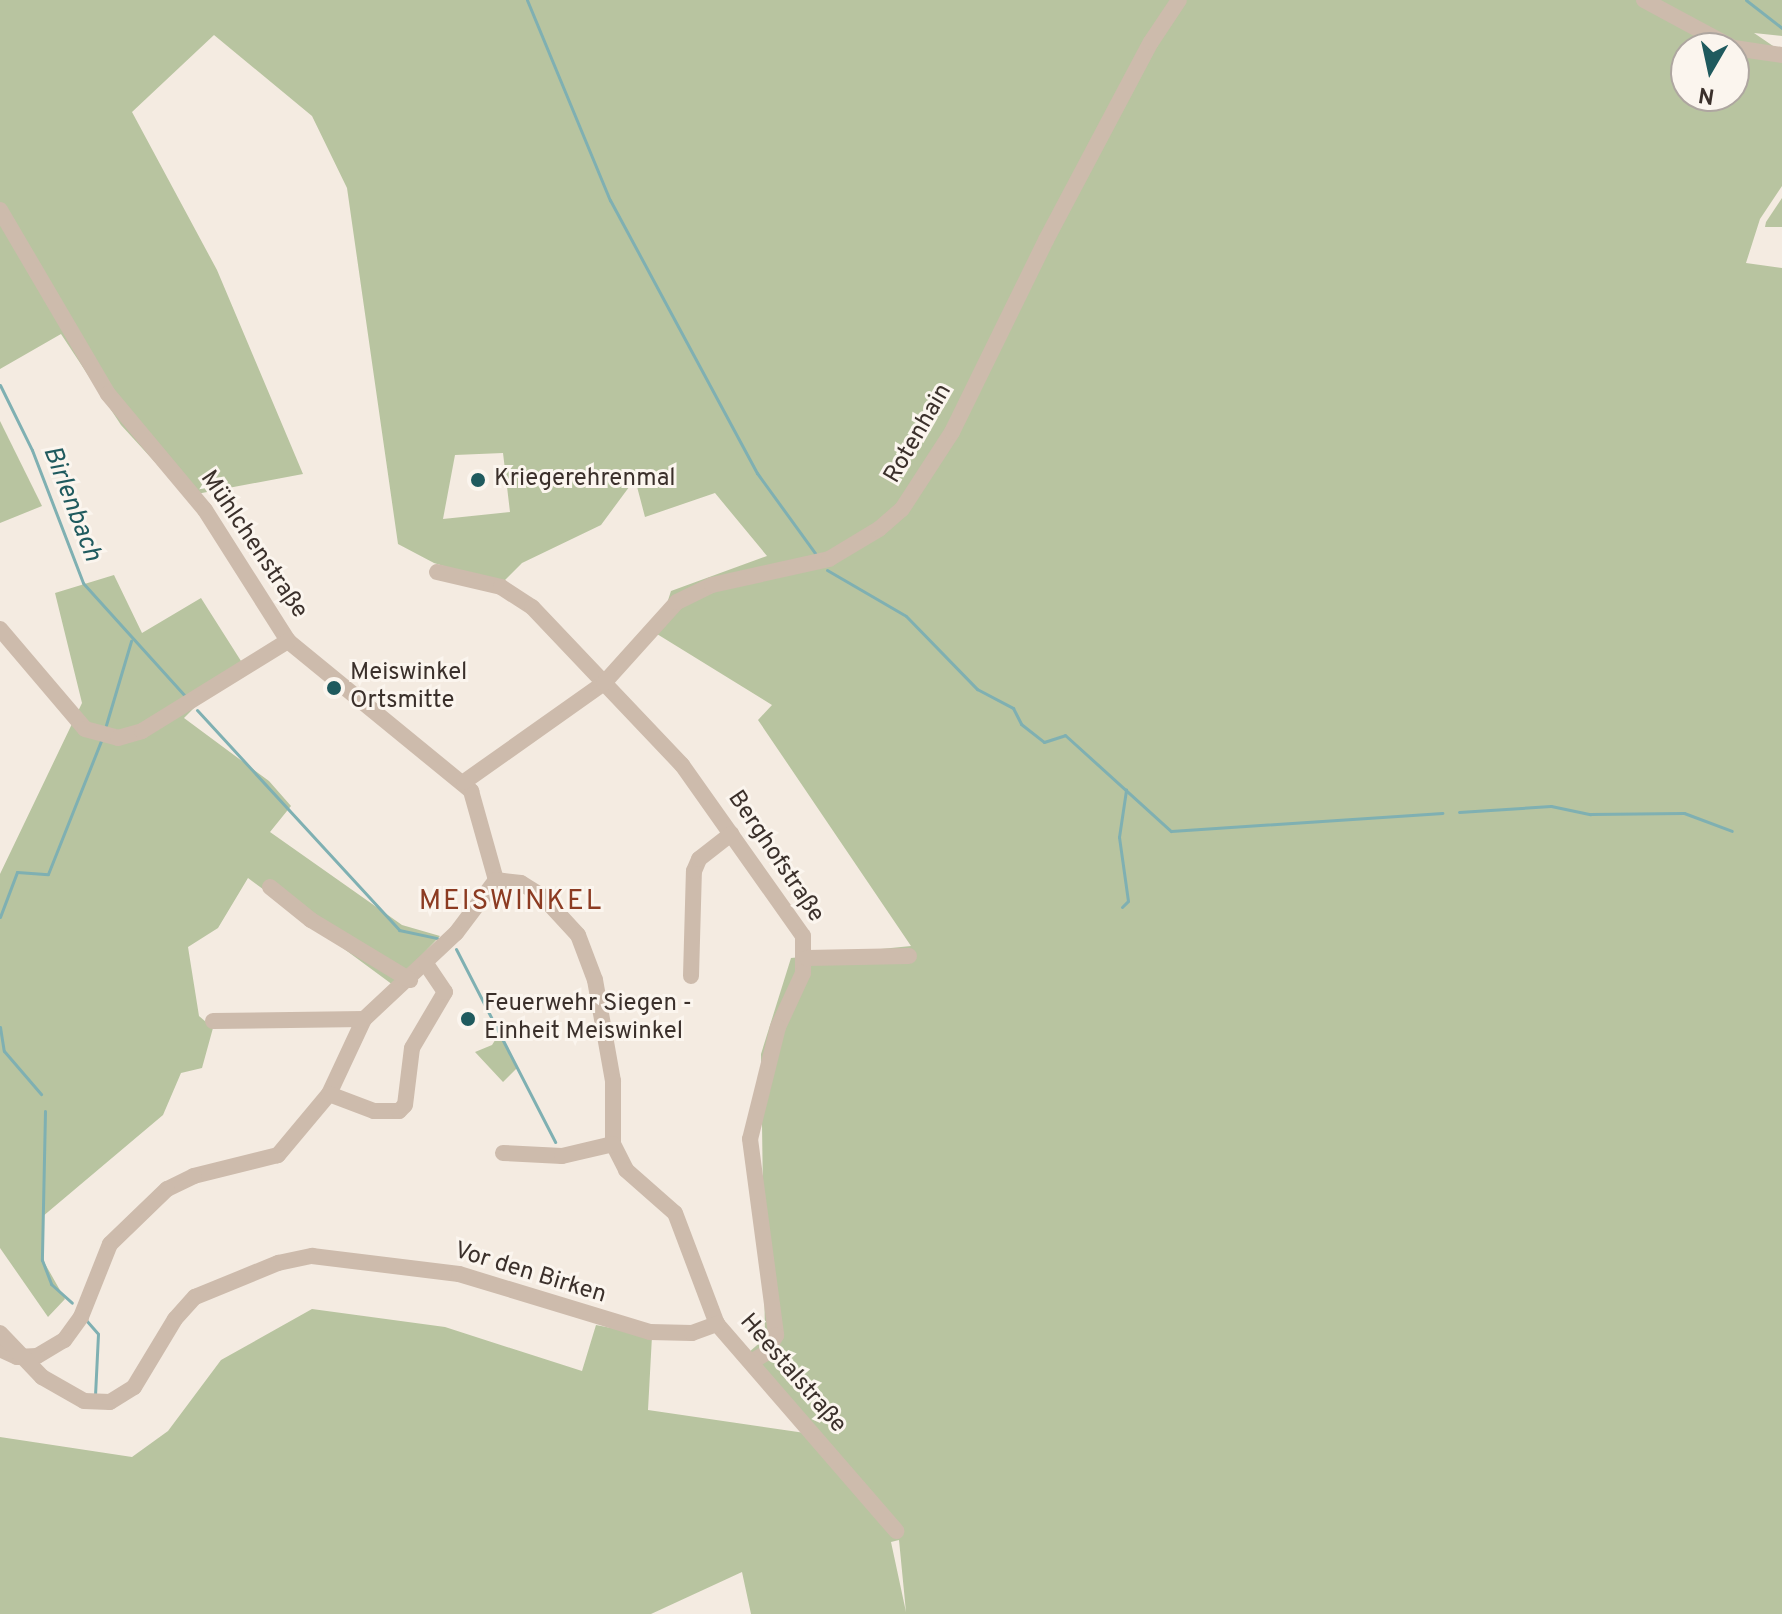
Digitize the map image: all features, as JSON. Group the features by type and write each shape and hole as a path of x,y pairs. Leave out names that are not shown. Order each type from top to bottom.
{"street":[{"name":"Rotenhain","path":"464,782 604,683 677,602 712,585 829,559 879,529 911,497 952,432 1046,240 1151,42 1179,0"},
{"path":"1644,0 1704,32"},
{"path":"1750,50 1782,55"},
{"name":"Mühlchenstraße","path":"0,210 108,394 205,510 288,641 464,782"},
{"name":"Berghofstraße","path":"437,572 501,587 530,605 682,765 803,936 807,958 778,1027 750,1139 776,1335 766,1353 751,1362"},
{"path":"0,629 85,729 118,738 142,731 288,641"},
{"path":"464,782 482,819 496,880"},
{"path":"691,976 694,871 699,859 731,834"},
{"path":"0,1349 17,1357 37,1356 64,1340 81,1317 110,1244 167,1189 194,1176 271,1160 292,1143 329,1094 364,1019 427,965 496,880"},
{"path":"496,880 521,883 542,896 578,935 586,951 613,1081 613,1144 562,1156 503,1153"},
{"path":"270,887 311,920 410,980"},
{"path":"807,958 909,956"},
{"path":"329,1094 374,1111 399,1111 405,1105 412,1048 445,992 427,965"},
{"path":"213,1021 364,1019"},
{"name":"Heestalstraße","path":"613,1144 626,1170 675,1213 717,1324 896,1531"},
{"name":"Vor den Birken","path":"17,1357 42,1377 84,1401 110,1402 134,1387 175,1319 195,1297 278,1263 312,1256 459,1274 650,1332 692,1333 717,1324"},
{"path":"0,1333 17,1357"}],"green space":[{"path":"0,0 1782,0 1782,36 1754,33 1782,52 1782,186 1760,219 1746,263 1782,268 1782,1614 751,1614 742,1572 651,1614 0,1614 0,1437 132,1457 168,1431 221,1360 312,1309 445,1327 582,1371 596,1325 652,1336 648,1410 805,1433 748,1353 765,1338 761,1054 791,958 911,946 758,720 772,705 657,634 671,591 767,556 715,493 645,517 635,479 601,525 522,563 501,584 434,563 398,544 347,188 312,116 214,35 132,112 217,270 303,474 186,496 121,425 61,334 0,369","holes":["503,453 510,512 443,519 455,455","899,1540 906,1612 891,1542"]},
{"path":"1782,198 1782,227 1765,227 1766,222"},
{"path":"0,421 42,506 0,523"},
{"path":"114,575 142,633 201,598 241,661 184,718 269,781 291,806 270,832 402,925 440,936 393,985 248,878 218,928 188,947 199,1016 213,1028 202,1068 181,1073 163,1115 42,1217 44,1262 65,1299 48,1317 0,1248 0,874 82,703 55,593"},
{"path":"499,1034 517,1068 503,1082 475,1052 492,1045"}],"waterway":[{"path":"527,0 610,200 757,473 815,553"},
{"path":"1746,0 1782,28"},
{"name":"Birlenbach","path":"0,385 32,450 83,583 186,697"},
{"path":"827,570 906,616 977,689 1013,708 1021,724 1044,742 1065,735 1171,831 1442,813"},
{"path":"106,725 131,641"},
{"name":"Birlenbach","path":"197,710 399,930 437,938"},
{"path":"0,917 17,872 48,874 101,741"},
{"path":"1122,907 1128,901 1119,837 1126,790"},
{"path":"1459,812 1551,806 1590,814 1684,813 1732,831"},
{"name":"Birlenbach","path":"456,949 555,1142"},
{"path":"0,1027 4,1051 41,1094"},
{"path":"45,1111 42,1260 51,1284 72,1303"},
{"path":"86,1320 98,1334 95,1396"}],"place":[{"name":"Kriegerehrenmal","path":"478,480"},
{"name":"Meiswinkel Ortsmitte","path":"334,688"},
{"name":"Feuerwehr Siegen - Einheit Meiswinkel","path":"468,1019"}],"district":[{"name":"MEISWINKEL","path":"511,902"}]}
